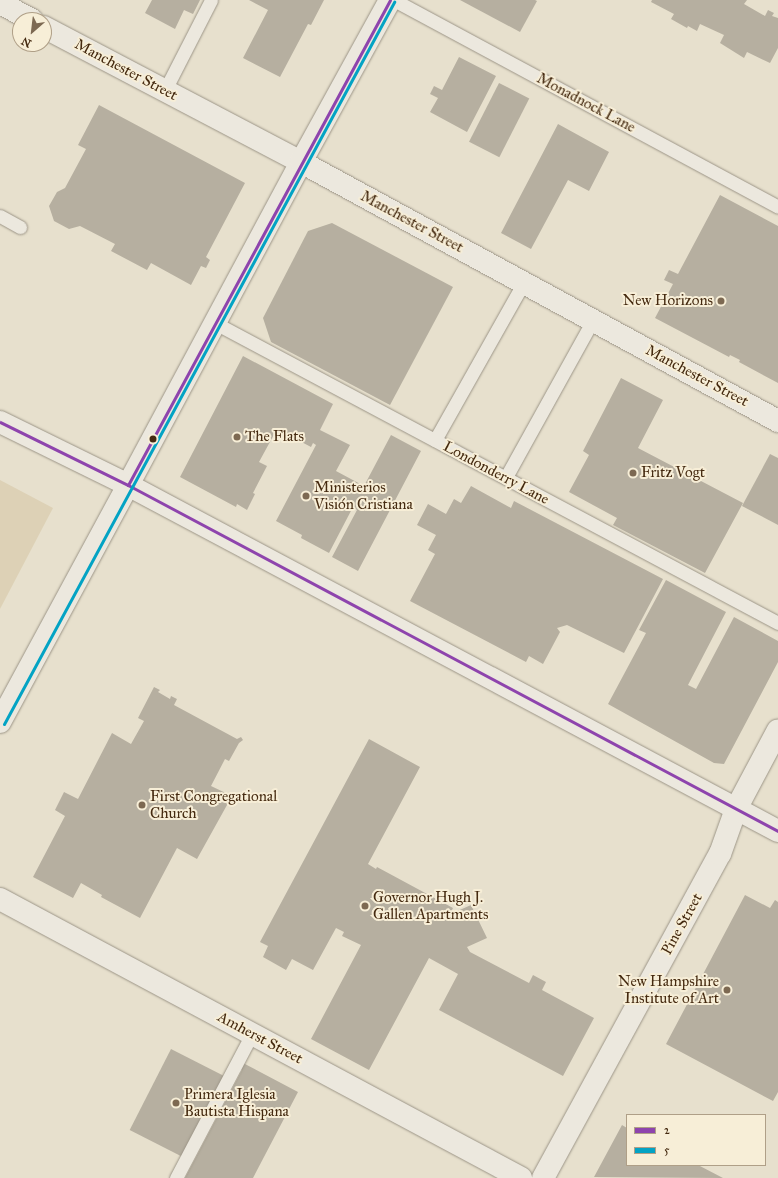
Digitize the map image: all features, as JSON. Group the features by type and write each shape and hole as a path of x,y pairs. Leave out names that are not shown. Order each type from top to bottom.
{"street":[{"path":"0,722 214,323 390,0"},
{"path":"0,3 17,12"},
{"name":"Manchester Street","path":"52,31 301,162 778,421"},
{"path":"0,422 128,485 778,832"},
{"name":"Pine Street","path":"543,1178 720,854 736,809 778,730"},
{"name":"Amherst Street","path":"0,899 521,1178"}],"lane":[{"path":"165,90 211,0"},
{"name":"Monadnock Lane","path":"394,0 778,207"},
{"path":"0,216 20,227"},
{"path":"435,440 524,282"},
{"path":"506,477 592,320"},
{"name":"Londonderry Lane","path":"214,323 778,623"},
{"path":"176,1178 252,1034"}],"shaded area":[{"path":"0,480 53,508 0,609"}],"building":[{"path":"152,0 200,0 193,14 184,10 175,29 145,13"},
{"path":"249,0 324,0 311,25 308,24 280,77 243,58 268,10"},
{"path":"460,0 535,0 537,1 520,32"},
{"path":"652,0 747,0 744,4 765,16 768,10 774,13 772,16 778,18 778,48 770,63 747,52 744,58 720,43 724,35 700,24 697,31 688,26 687,28 671,19 674,14 651,2"},
{"path":"459,57 496,76 467,132 430,112 438,98 430,94 434,86 442,90"},
{"path":"499,83 529,98 499,157 469,142"},
{"path":"99,105 245,183 206,257 210,260 206,268 201,266 191,285 151,263 147,270 111,251 115,244 80,226 69,229 54,221 49,206 57,192 65,188 86,149 78,145"},
{"path":"558,124 609,152 589,191 568,180 531,249 501,233"},
{"name":"New Horizons","path":"720,195 778,226 778,383 739,362 740,360 730,355 729,357 655,318 673,284 664,280 669,270 678,274"},
{"path":"332,223 453,287 390,405 271,342 263,318 308,231"},
{"path":"243,356 333,404 320,430 350,445 336,471 364,486 391,435 421,451 358,571 332,557 357,510 353,507 329,553 301,538 302,535 276,521 316,445 313,443 311,447 277,429 259,462 267,466 253,493 255,494 247,510 237,504 236,507 180,477"},
{"name":"Fritz Vogt","path":"621,378 663,400 638,448 743,503 705,573 613,525 617,518 569,492 589,455 583,451"},
{"path":"770,454 778,458 778,525 742,506"},
{"path":"471,486 511,508 514,501 663,579 624,653 567,625 557,628 560,632 543,664 529,656 526,662 410,601 435,554 428,550 436,535 417,525 428,504 446,514 454,499 461,503"},
{"path":"666,580 726,612 688,685 696,689 734,617 778,641 778,662 724,764 714,763 608,704 646,633 639,630"},
{"name":"First Congregational Church","path":"154,687 160,690 158,692 170,699 171,696 177,699 174,705 237,739 241,737 243,740 239,743 229,761 225,759 211,786 232,796 197,859 177,848 140,918 101,897 102,895 81,883 73,898 33,877 65,816 55,810 64,792 78,799 112,733 131,744 144,721 138,718"},
{"name":"Governor Hugh J. Gallen Apartments","path":"369,739 420,767 368,864 376,869 377,867 453,908 451,912 453,913 471,905 487,938 467,947 470,952 529,983 533,975 546,982 542,990 594,1018 563,1076 439,1010 458,974 429,958 369,1070 311,1039 361,945 342,936 344,932 336,928 313,970 292,959 286,970 263,957 268,946 260,942"},
{"path":"745,895 770,908 775,900 778,902 778,1092 773,1101 666,1044"},
{"name":"Primera Iglesia Bautista Hispana","path":"171,1049 224,1076 182,1157 130,1130"},
{"path":"243,1063 298,1092 253,1178 185,1178 242,1070 240,1069"},
{"path":"622,1125 626,1127 626,1166 700,1166 723,1178 594,1177"}],"transit line":[{"name":"2","path":"128,485 390,0"},
{"name":"5","path":"4,724 394,2"},
{"name":"2","path":"0,422 128,485 778,831"}],"place":[{"name":"New Horizons","path":"721,301"},
{"name":"The Flats","path":"237,437"},
{"name":"Fritz Vogt","path":"633,473"},
{"name":"Ministerios Visión Cristiana","path":"306,496"},
{"name":"First Congregational Church","path":"142,805"},
{"name":"Governor Hugh J. Gallen Apartments","path":"365,906"},
{"name":"New Hampshire Institute of Art","path":"727,990"},
{"name":"Primera Iglesia Bautista Hispana","path":"176,1103"}]}
